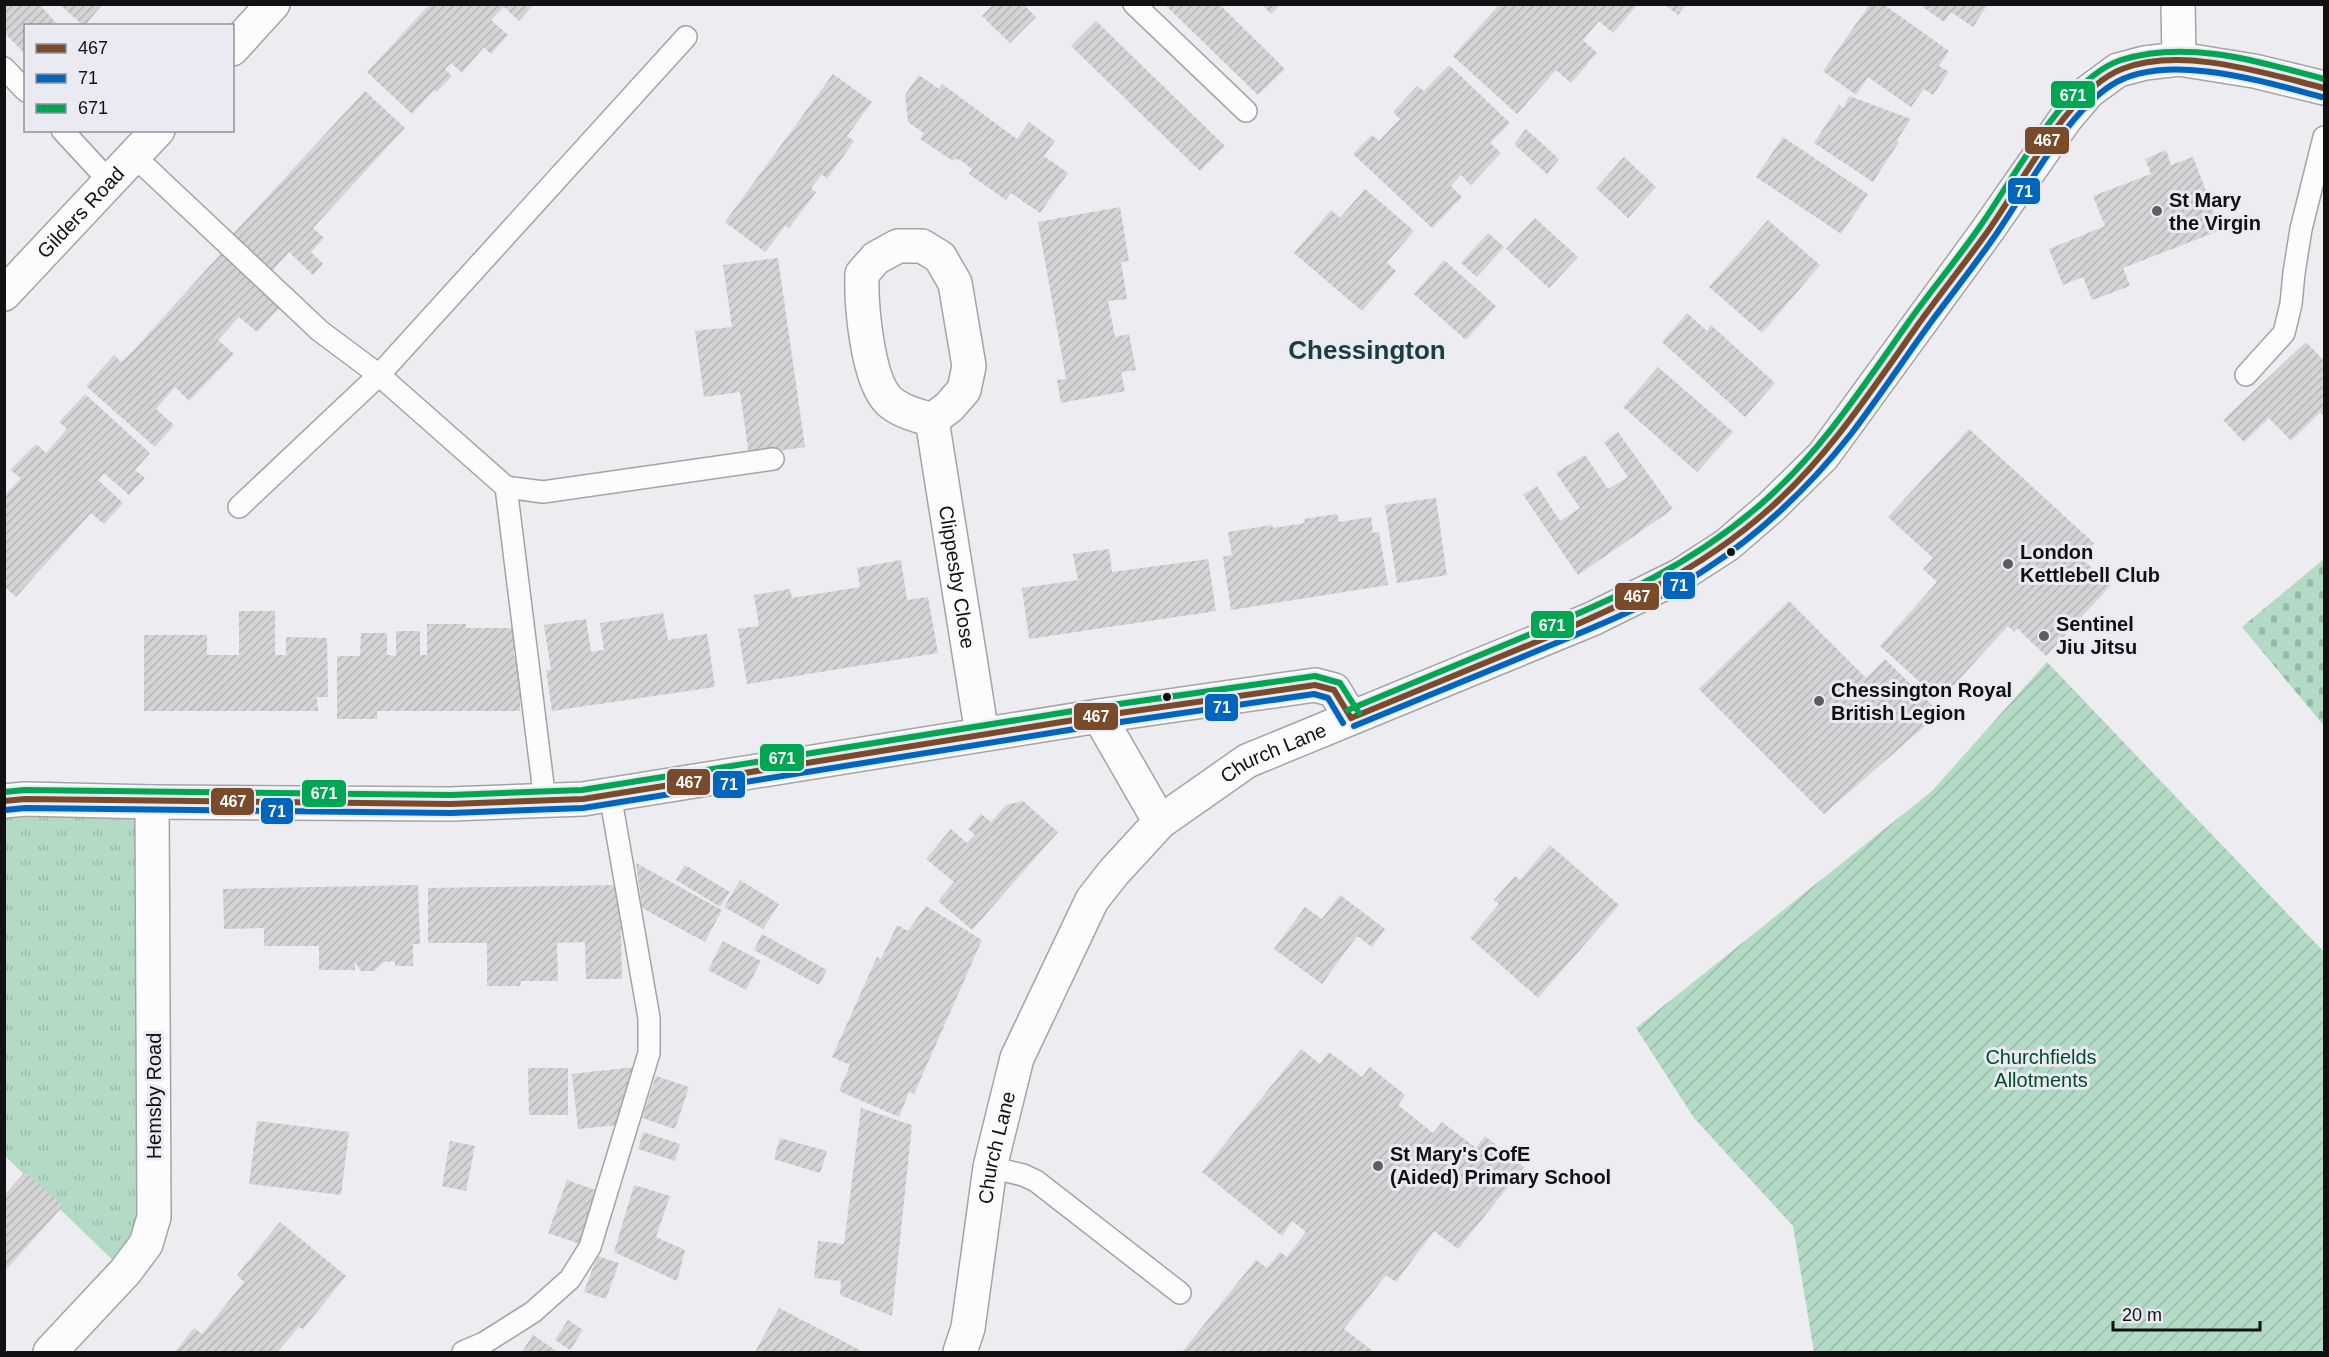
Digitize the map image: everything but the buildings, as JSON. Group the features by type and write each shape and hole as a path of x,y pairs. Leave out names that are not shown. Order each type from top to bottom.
{"street":[{"path":"234,47 273,4"},
{"path":"2178,4 2179,59"},
{"name":"Church Lane","path":"960,1353 968,1328 990,1167 1017,1058 1092,900 1114,872 1160,822 1247,761 1592,619 1679,576 1726,545 1771,507 1823,456 1987,231 2066,118 2088,92 2118,70 2145,63 2179,59 2254,70 2325,88"},
{"name":"Gilders Road","path":"4,294 156,132"},
{"path":"898,246 922,246 940,257 955,283 969,366 964,390 950,407 932,420 906,412 888,400 873,375 861,296 862,274 876,258 898,246"},
{"name":"Clippesby Close","path":"932,420 982,734"},
{"path":"4,801 25,799 451,804 584,799 982,734 1289,687 1315,685 1334,690 1351,718"},
{"path":"1099,716 1160,822"},
{"name":"Hemsby Road","path":"50,1353 125,1272 146,1244 154,1217 152,802"}],"lane":[{"path":"1134,4 1246,111"},
{"path":"239,507 379,375 686,37"},
{"path":"4,68 24,89"},
{"path":"64,132 110,182"},
{"path":"2246,375 2284,333 2291,304 2301,229 2325,137"},
{"path":"134,156 320,331 379,375 506,487 543,492 772,459"},
{"path":"506,487 545,801"},
{"path":"463,1353 484,1343 533,1312 570,1279 590,1247 649,1053 649,1018 610,794"},
{"path":"990,1167 1023,1175 1036,1181 1180,1293"}],"green space":[{"path":"2324,559 2324,726 2242,627"},
{"name":"Churchfields Allotments","path":"2047,662 2324,952 2323,1352 1814,1352 1793,1226 1694,1118 1636,1028 1932,791"},
{"path":"4,801 152,802 155,1186 125,1272 5,1156"}],"transit line":[{"name":"671","path":"1348,710 1624,593 1680,563 1734,526 1761,504 1783,484 1841,417 1973,237 2043,132 2061,108 2101,70 2121,60 2146,54 2198,52 2249,60 2324,79"},
{"name":"467","path":"1351,718 1536,642 1628,601 1658,586 1714,552 1768,510 1790,490 1848,422 1988,231 2047,141 2083,97 2102,80 2122,69 2170,60 2223,64 2324,88"},
{"name":"71","path":"1354,726 1585,631 1647,603 1706,569 1784,508 1851,434 1989,244 2063,134 2078,115 2110,86 2132,76 2157,70 2185,70 2244,77 2322,97"},
{"name":"671","path":"4,792 25,790 451,795 582,790 1098,707 1315,676 1340,683 1359,713"},
{"name":"467","path":"4,801 25,799 451,804 583,799 1099,716 1315,685 1334,690 1351,718"},
{"name":"71","path":"5,810 25,808 451,813 583,808 1100,725 1314,694 1328,698 1343,723"}],"place":[{"name":"St Mary the Virgin","path":"2157,211"},
{"name":"London Kettlebell Club","path":"2008,564"},
{"name":"Sentinel Jiu Jitsu","path":"2044,636"},
{"name":"Chessington Royal British Legion","path":"1819,701"},
{"name":"St Mary's CofE (Aided) Primary School","path":"1378,1166"}],"district":[{"name":"Chessington","path":"1367,350"}]}
